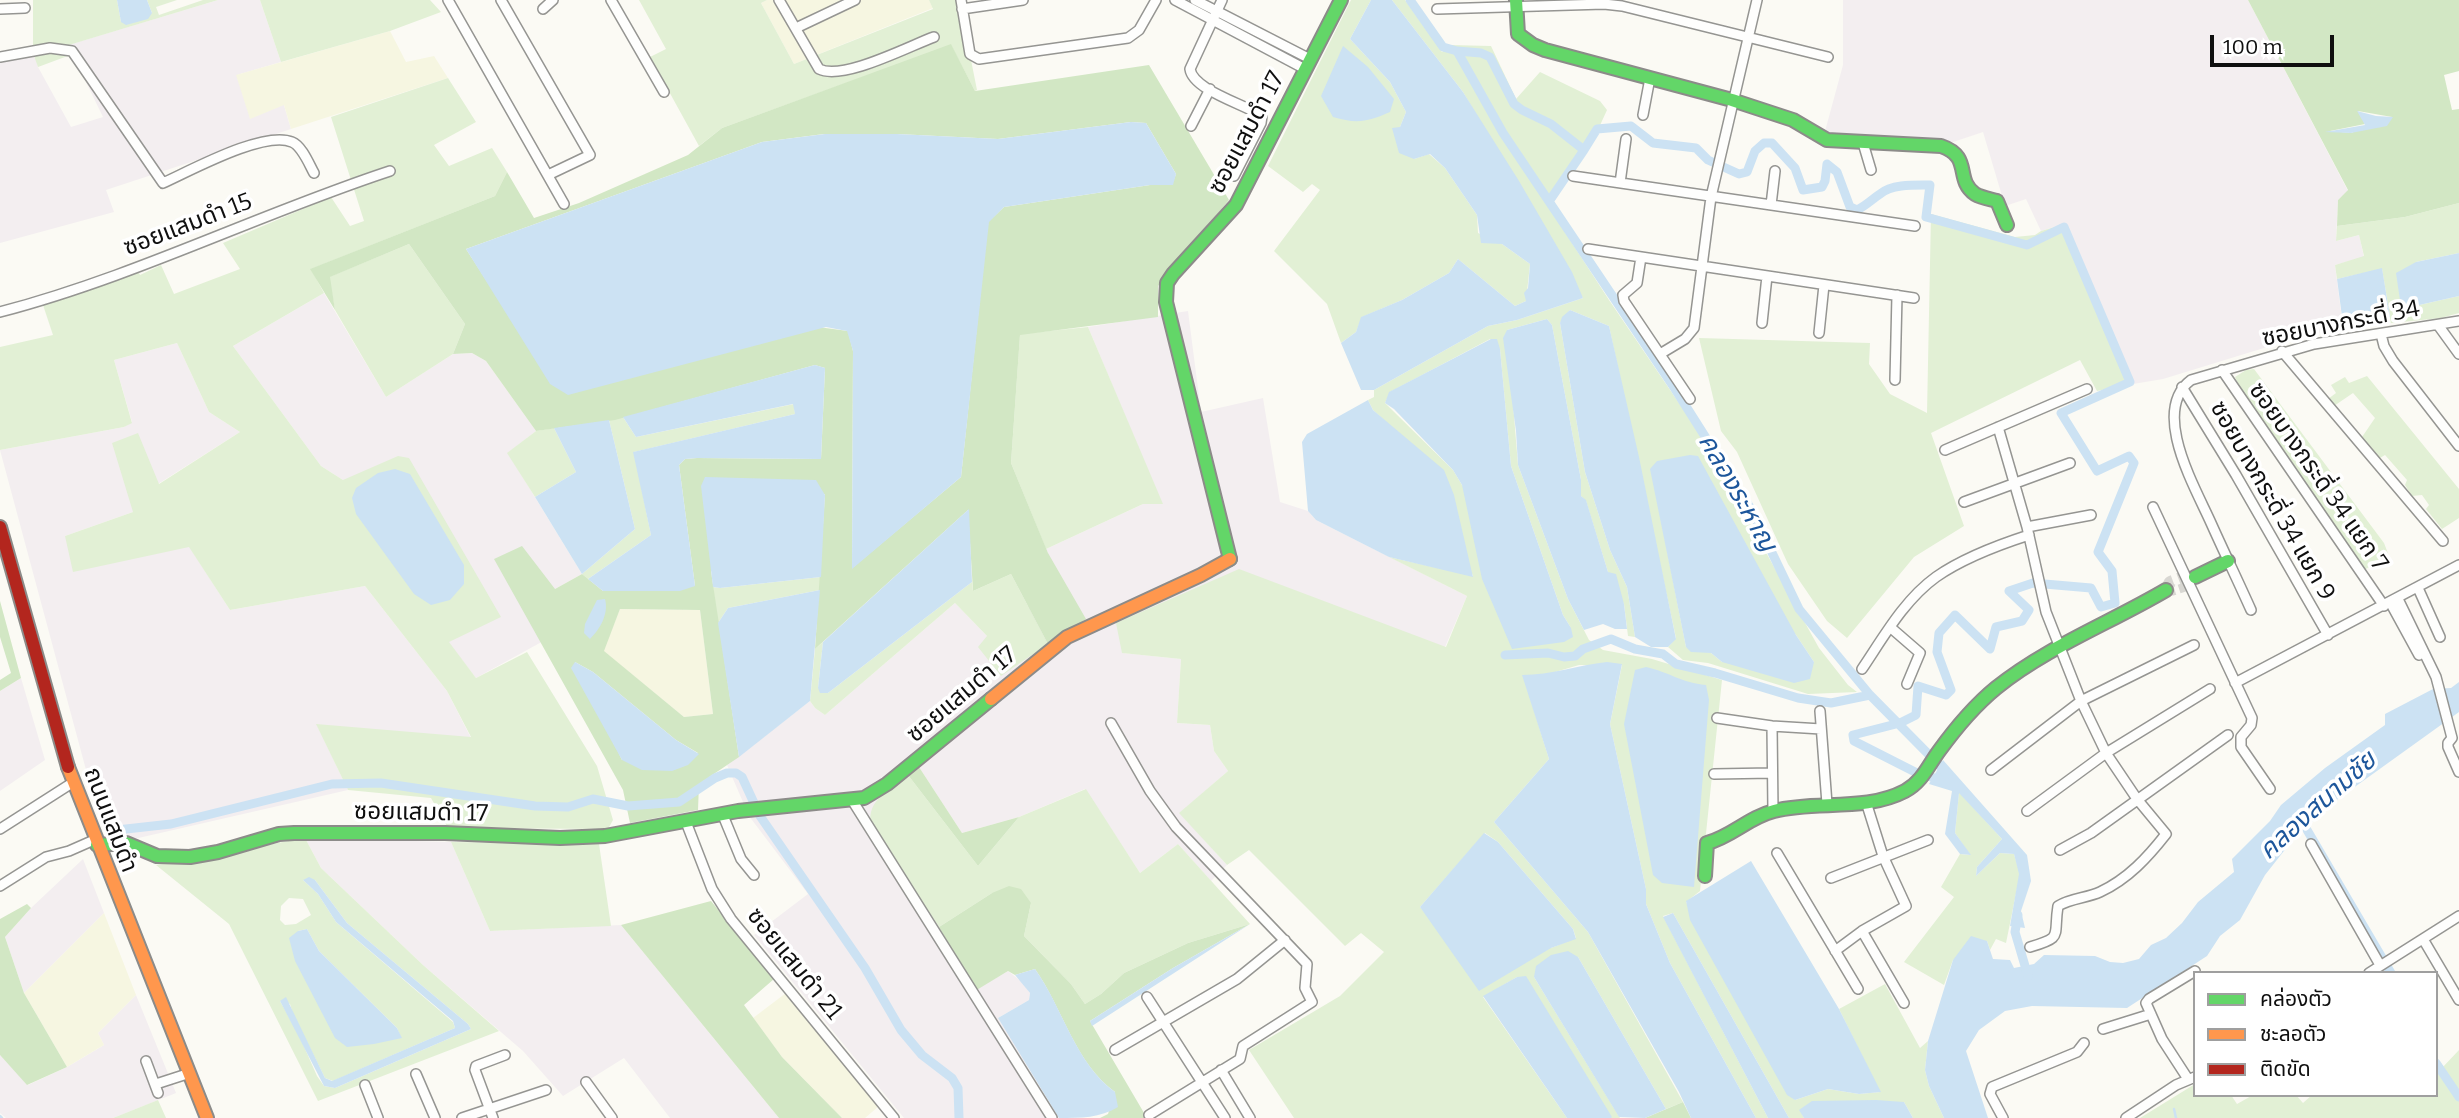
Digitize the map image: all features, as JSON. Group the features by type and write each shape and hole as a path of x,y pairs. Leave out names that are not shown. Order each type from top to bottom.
{"street":[{"path":"448,0 564,204"},
{"path":"501,0 590,155 548,175"},
{"path":"543,9 553,0"},
{"path":"611,0 664,92"},
{"path":"779,0 819,69 832,72 849,70 934,37"},
{"path":"796,28 855,0"},
{"path":"1023,0 962,4 970,54 979,59 1128,37 1139,30 1156,0"},
{"path":"1175,0 1252,28 1308,64"},
{"path":"1195,0 1246,38 1308,64"},
{"path":"1222,0 1190,69 1194,79 1262,116 1234,176"},
{"name":"ซอยแสมดำ 17","path":"96,842 126,844 157,856 172,858 218,852 279,834 294,833 445,833 560,838 605,836 722,813 868,797 1068,637 1230,560 1165,291 1173,274 1236,205 1341,0"},
{"path":"1660,354 1685,339 1694,328 1711,197 1757,0"},
{"path":"1516,4 1518,34 1533,45 1732,100 1793,120 1827,140 1954,149 1959,155 1970,190 1976,195 1997,201 2007,225"},
{"path":"1437,9 1516,4 1622,6 1828,57"},
{"path":"0,9 25,8"},
{"path":"1246,38 1252,28"},
{"path":"0,57 50,48 72,51 163,183 199,164 260,143 281,140 297,145 314,173"},
{"path":"1643,115 1650,78"},
{"path":"1191,126 1210,89"},
{"path":"1620,183 1626,139"},
{"path":"1863,142 1871,170"},
{"name":"ซอยแสมดำ 15","path":"0,312 79,289 323,193 390,171"},
{"path":"1771,205 1775,171"},
{"path":"1573,176 1915,226"},
{"path":"1588,249 1913,298"},
{"path":"1641,257 1637,283 1623,295 1624,301 1689,399"},
{"path":"1762,323 1768,276"},
{"path":"1819,333 1824,285"},
{"path":"1895,380 1897,295"},
{"name":"ซอยบางกระดี่ 34","path":"2182,387 2191,380 2282,351 2459,321"},
{"path":"2438,325 2459,354"},
{"path":"2381,334 2384,346 2393,361 2459,446"},
{"path":"2282,351 2443,541"},
{"name":"ซอยบางกระดี่ 34 แยก 7","path":"2222,370 2391,602"},
{"path":"2182,387 2177,396 2174,419 2180,451 2251,610"},
{"name":"ซอยบางกระดี่ 34 แยก 9","path":"2182,387 2328,635"},
{"path":"1945,450 2087,389"},
{"path":"1998,427 2028,531 2040,590 2081,701 2106,753 2137,799 2166,834 2147,859 2120,880 2100,892 2058,906 2056,935 2052,940 2030,947"},
{"path":"1964,502 2070,463"},
{"path":"2153,507 2253,722 2241,737 2241,747 2270,789"},
{"path":"1862,669 1890,627 1920,591 1936,577 2028,531 2091,516"},
{"name":"ถนนแสมดำ","path":"0,527 72,783 207,1118"},
{"path":"2195,577 2228,561"},
{"path":"2235,683 2459,565"},
{"path":"2418,588 2440,637"},
{"path":"1705,877 1707,843 1721,840 1744,823 1773,811 1866,802 1891,795 1918,782 1957,728 1996,688 2061,646 2166,590"},
{"path":"2391,602 2418,655"},
{"path":"2391,602 2438,684 2446,719 2456,737 2448,747 2459,772"},
{"path":"1890,627 1920,653 1907,684"},
{"path":"1991,770 2081,701 2194,645"},
{"path":"2028,811 2106,753 2210,689"},
{"path":"1820,711 1827,804"},
{"path":"1717,718 1772,726 1821,729"},
{"path":"1111,723 1150,791 1176,827 1307,964 1305,988 1312,1002 1243,1046 1240,1059 1149,1115"},
{"path":"1772,726 1773,811"},
{"path":"2060,849 2091,833 2228,735"},
{"path":"1714,774 1772,772"},
{"path":"0,829 72,783"},
{"path":"852,800 1052,1118"},
{"path":"1835,951 1862,931 1906,906 1883,856 1866,802"},
{"path":"722,813 741,859 754,876"},
{"name":"ซอยแสมดำ 21","path":"686,822 712,889 731,919 894,1118"},
{"path":"1831,878 1928,840"},
{"path":"0,886 46,857 96,842"},
{"path":"2311,844 2383,963"},
{"path":"1777,853 1858,989"},
{"path":"2372,971 2458,918"},
{"path":"1862,931 1904,1003"},
{"path":"2423,939 2459,1000"},
{"path":"1115,1050 1237,979 1285,940"},
{"path":"2126,1118 2191,1078 2162,1039 2147,1000 2193,972"},
{"path":"1147,997 1225,1118"},
{"path":"2103,1030 2151,1014"},
{"path":"2003,1118 1990,1094 1992,1087 2077,1052 2084,1043"},
{"path":"491,1113 475,1070 476,1066 505,1055"},
{"path":"146,1061 157,1089 190,1073"},
{"path":"1221,1070 1250,1118"},
{"path":"416,1074 435,1118"},
{"path":"586,1082 612,1118"},
{"path":"365,1085 378,1118"},
{"path":"462,1118 491,1113 546,1090"}],"shaded area":[{"path":"218,0 260,0 281,62 237,75 284,105 291,129 106,190 114,212 0,243 0,54 33,46 38,67 71,127 103,117 68,45"},
{"path":"1843,0 2248,0 2348,191 2338,200 2336,241 2359,235 2364,257 2335,265 2343,328 2303,336 2163,379 2133,384 2065,224 2041,231 2026,199 2005,206 1983,132 1953,142 1824,135 1843,65"},
{"path":"324,293 386,397 453,354 472,353 486,361 536,431 508,453 582,574 555,589 578,622 476,678 448,642 343,480 321,466 233,346"},
{"path":"1188,311 1201,412 1263,398 1280,502 1308,511 1316,520 1467,596 1445,647 1123,653 1181,659 1177,723 1210,725 1214,751 1228,771 1180,813 1227,865 1211,881 1178,844 1140,873 1085,789 1019,817 962,833 919,767 878,798 871,824 939,927 975,990 1008,971 1022,982 1030,993 1029,1000 998,1018 1059,1118 904,1118 754,935 808,894 749,816 727,765 810,701 825,715 955,603 987,636 1001,676 1048,553 1046,549 1143,504 1162,504 1088,327"},
{"path":"177,343 209,412 240,432 158,484 133,512 65,536 189,546 230,610 365,586 447,691 471,738 317,725 348,790 134,839 108,833 96,807 0,450 124,427 132,422 114,360"},
{"path":"21,678 45,760 0,791 0,691"},
{"path":"305,838 451,842 490,931 621,925 779,1118 670,1118 624,1058 563,1096 523,1051 423,965 321,868"},
{"path":"83,859 104,913 24,993 5,937 31,908"},
{"path":"136,995 176,1093 113,1118 6,1118 0,1113 0,1055 28,1085 67,1067 104,1045 98,1033"}],"green space":[{"path":"33,0 117,0 121,22 152,13 147,0 177,0 156,7 159,15 203,0 218,0 69,45 73,54 38,67 33,53"},
{"path":"260,0 430,0 441,12 390,31 281,62"},
{"path":"639,0 767,0 761,3 794,64 933,9 929,0 959,0 977,90 975,91 951,45 722,128 699,146 650,57 666,49"},
{"path":"767,0 929,0 933,8 794,64 761,3"},
{"path":"1351,0 1371,0 1350,39 1390,82 1406,112 1400,127 1414,159 1429,154 1445,168 1477,215 1478,233 1502,244 1530,264 1526,301 1515,306 1458,259 1449,273 1402,300 1362,317 1356,332 1341,343 1327,304 1274,251 1320,190 1312,184 1303,192 1268,166"},
{"path":"1392,0 1405,0 1442,52 1450,45 1491,46 1516,99 1540,72 1600,101 1607,110 1591,145 1552,200 1546,203 1702,437 1819,648 1848,685 1857,692 1808,694 1708,663 1683,660 1668,647 1676,638 1609,326 1570,310 1560,323 1585,472 1610,550 1627,587 1635,637 1628,636 1624,604 1608,572 1586,501 1581,496 1581,480 1552,325 1547,319 1507,330 1518,465 1568,599 1589,640 1603,650 1652,659 1722,680 1700,891 1686,902 1795,1100 1828,1089 1859,1094 1880,1092 1839,1009 1885,984 1920,1048 1928,1041 1925,1070 1929,1086 1944,1118 1913,1118 1904,1102 1800,1110 1804,1118 1789,1118 1673,913 1663,916 1768,1118 1756,1118 1670,963 1646,904 1646,889 1610,724 1622,665 1579,665 1545,675 1523,675 1549,759 1494,822 1588,932 1683,1102 1666,1109 1578,957 1534,977 1620,1118 1611,1118 1517,977 1483,997 1567,1118 1294,1118 1249,1050 1340,996 1384,952 1361,933 1345,946 1249,850 1227,865 1179,813 1228,771 1214,751 1210,725 1177,723 1181,659 1122,653 1116,623 1239,569 1446,647 1467,596 1389,557 1473,576 1407,441 1373,410 1368,400 1374,397 1374,390 1488,326 1517,320 1583,298 1463,92","holes":["1490,339 1500,349 1511,466 1563,615 1571,628 1453,470 1385,403 1390,392","1651,469 1796,635 1814,662 1722,662 1711,653 1686,647","1485,833 1498,842 1573,929 1576,938 1551,948 1430,919 1420,907"]},
{"path":"2248,0 2459,0 2459,71 2444,75 2452,110 2459,109 2459,203 2405,217 2337,226 2338,200 2348,190","holes":["2358,111 2392,117 2351,133 2330,131 2365,124"]},
{"path":"390,31 406,62 434,56 448,78 291,129 284,105 250,119 236,75"},
{"path":"951,44 975,91 1149,65 1229,200 1158,286 1158,317 1020,335 1011,463 1048,553 1086,619 1048,644 1011,574 973,591 968,510 815,649 825,494 711,571 739,757 699,784 698,810 630,823 623,790 494,559 522,546 555,589 582,574 603,591 695,586 679,465 685,459 697,458 821,459 825,368 815,365 615,420 536,431 486,361 472,353 453,354 465,324 409,244 330,277 335,310 310,269 495,196 507,172 534,218 579,203 688,155 722,128","holes":["1131,122 1146,123 1176,174 1172,185 1150,185 1004,207 988,222 961,477 852,568 853,351 848,331 488,283 466,249 762,142 824,134 998,139","620,609 700,610 713,714 684,717 604,651","575,662 593,672 676,740 698,753 622,760"]},
{"path":"448,78 476,122 434,145 449,166 492,148 507,172 495,196 311,269 324,293 233,346 321,466 343,480 398,456 409,458 501,617 449,642 476,678 527,652 597,766 613,820 608,829 448,828 431,798 348,790 316,724 471,737 447,691 365,586 230,610 189,547 73,572 65,536 133,512 112,443 138,433 159,484 240,432 209,412 177,343 114,360 132,423 124,427 0,450 0,347 53,335 43,305 138,271 140,275 161,265 174,294 240,269 223,243 331,197 350,226 364,221 331,117"},
{"path":"2459,203 2459,253 2416,262 2406,308 2459,296 2459,313 2441,318 2343,328 2343,324 2390,316 2382,269 2337,279 2335,265 2364,256 2359,235 2336,241 2337,226 2405,217"},
{"path":"1931,214 2015,237 2035,235 2065,224 2133,384 2097,391 2080,360 1931,433 1964,526 1914,557 1847,638 1827,621 1788,564 1737,452 1721,431 1699,338 1870,343 1869,364 1890,394 1927,413"},
{"path":"409,244 465,324 453,354 386,397 335,310 329,277"},
{"path":"1088,327 1163,504 1143,504 1046,549 1011,463 1020,334"},
{"path":"2254,369 2384,543 2389,556 2364,570 2242,393 2235,377 2246,370"},
{"path":"2367,376 2459,489 2459,518 2442,529 2426,509 2429,505 2422,495 2412,496 2405,485 2407,480 2385,455 2380,458 2362,437 2375,418 2353,393 2334,406 2328,399 2336,393 2331,385 2345,377 2349,383"},
{"path":"794,404 795,414 634,452 651,535 588,579 582,574 635,529 609,420 623,417 636,437"},
{"path":"554,428 576,472 535,497 507,453 536,431"},
{"path":"1011,574 1048,644 1001,676 978,647 987,636 955,603 825,715 810,701 815,649 823,642 818,688 828,693 972,582 973,591"},
{"path":"821,577 820,590 728,608 718,623 713,587"},
{"path":"0,601 21,678 0,691 0,680 11,673 0,637"},
{"path":"620,609 700,610 713,714 684,717 603,651"},
{"path":"919,767 962,833 1019,817 978,866 908,775"},
{"path":"908,775 978,866 1019,817 1086,789 1140,873 1178,844 1250,924 1188,943 1124,973 1101,994 1085,1004 1071,984 1024,936 1031,903 992,893 939,927 871,824 870,816 876,801"},
{"path":"1959,792 2002,839 1977,867 1976,876 2000,853 2014,854 2020,874 2006,943 1996,939 1990,950 1987,941 1953,960 1944,985 1904,962 1954,897 1941,887 1960,854 1970,855 1955,833"},
{"path":"305,838 321,868 423,965 499,1031 318,1101 229,924 156,865","holes":["303,880 315,880 347,923 471,1029 335,1088 324,1086 280,1001 290,1004 325,1078 333,1081 455,1028 453,1022 336,922 318,894","289,898 303,899 311,915 296,924 285,925 280,920 281,906","307,929 319,951 397,1028 401,1038 298,931"]},
{"path":"451,842 599,844 611,926 490,931"},
{"path":"1009,886 1021,889 1031,903 1024,936 1071,984 1085,1004 1101,994 1124,973 1188,943 1250,924 1173,968 1090,1021 1147,1118 1100,1118 1108,1114 1115,1092 1101,1080 1079,1051 1035,969 1015,975 1008,971 975,991 939,927 992,893"},
{"path":"711,901 774,979 744,1005 782,1057 842,1118 779,1118 621,925"},
{"path":"27,904 31,908 5,937 24,993 67,1067 27,1085 0,1055 0,919"},
{"path":"104,913 136,995 98,1033 104,1045 67,1067 24,993"},
{"path":"786,993 879,1106 865,1118 842,1118 782,1057 753,1018"},
{"path":"2459,1050 2459,1118 2140,1118 2193,1085 2193,1097 2232,1097 2237,1104 2249,1097 2298,1097 2303,1103 2310,1097 2438,1097 2438,1066 2441,1069"},
{"path":"158,1100 166,1118 113,1118"},
{"path":"1683,1102 1691,1118 1645,1118"}],"water":[{"path":"117,0 147,0 152,13 148,19 126,25 121,22"},
{"path":"1371,0 1392,0 1463,92 1519,181 1572,272 1583,298 1517,320 1488,326 1374,390 1361,390 1341,343 1356,332 1361,317 1402,300 1449,273 1458,259 1515,306 1526,301 1524,293 1528,288 1530,264 1502,244 1481,243 1477,215 1445,168 1430,154 1414,159 1399,153 1392,128 1400,127 1406,112 1390,82 1350,39"},
{"path":"1343,46 1368,67 1394,99 1390,112 1362,121 1333,117 1321,96"},
{"path":"2357,111 2393,117 2387,126 2351,133 2325,132 2365,125"},
{"path":"1131,122 1146,123 1176,174 1173,185 1150,185 1004,207 989,222 961,477 852,569 853,351 847,331 826,327 568,395 550,384 466,249 762,142 825,134 998,139"},
{"path":"2459,253 2459,296 2401,307 2396,273 2416,262"},
{"path":"2382,268 2390,317 2343,324 2337,279"},
{"path":"1570,310 1609,326 1676,639 1668,647 1651,647 1635,637 1627,587 1610,550 1585,472 1560,323"},
{"path":"1547,319 1552,325 1581,480 1581,496 1586,500 1608,572 1616,574 1627,629 1615,629 1603,624 1584,630 1568,599 1518,465 1503,338 1507,330"},
{"path":"1491,339 1497,339 1500,349 1511,466 1563,615 1571,628 1573,637 1564,642 1512,649 1482,579 1462,485 1453,470 1385,403 1389,392"},
{"path":"815,365 825,368 821,459 697,458 685,459 679,465 695,586 680,591 603,591 588,579 651,535 633,452 795,414 793,404 636,437 623,417"},
{"path":"1368,400 1373,410 1444,470 1454,495 1473,577 1389,557 1316,520 1308,511 1302,442 1307,434"},
{"path":"609,420 635,529 582,574 535,497 576,472 554,428"},
{"path":"1698,456 1796,635 1814,662 1810,679 1794,683 1722,662 1711,653 1691,652 1686,647 1650,469 1657,461"},
{"path":"395,469 410,474 464,565 464,584 450,600 431,605 414,594 356,514 352,498 356,488 378,473"},
{"path":"705,477 816,480 825,495 821,577 713,587 701,486"},
{"path":"969,509 972,582 828,693 820,693 818,688 823,642"},
{"path":"820,590 810,701 739,757 718,623 728,608"},
{"path":"605,599 603,621 590,639 584,633 585,624 597,600"},
{"path":"575,662 593,672 676,740 699,754 688,765 672,771 642,770 622,760 571,668"},
{"path":"1607,662 1622,664 1610,724 1646,889 1646,904 1670,963 1756,1118 1691,1118 1588,932 1494,822 1549,759 1522,675"},
{"path":"1646,667 1706,685 1709,700 1694,887 1662,883 1653,875 1624,724 1635,670"},
{"name":"คลองสนามชัย","path":"2459,682 2459,712 2331,804 2291,842 2265,875 2240,920 2220,936 2207,956 2127,1008 2032,1006 2005,1011 1979,1030 1966,1051 1988,1118 1944,1118 1929,1086 1925,1070 1928,1041 1953,960 1971,936 1987,941 1993,959 2010,960 2014,968 2034,964 2044,955 2095,956 2110,962 2123,963 2139,959 2151,945 2166,938 2198,902 2234,872 2232,859 2270,821 2281,805 2325,768 2385,725 2385,714 2433,689 2451,688"},
{"path":"1943,760 2027,855 2031,881 2021,911 2025,928 2010,926 2019,874 2014,854 2000,853 1976,876 1977,867 2002,839 1959,793 1955,833 1971,855 1960,854 1945,834 1952,791 1929,784"},
{"path":"1484,833 1498,842 1573,929 1576,939 1551,948 1479,991 1420,907"},
{"path":"1751,861 1839,1009 1881,1092 1859,1094 1828,1089 1795,1100 1787,1095 1690,920 1686,901"},
{"path":"309,877 315,880 347,923 471,1029 335,1088 324,1086 280,1001 286,997 325,1078 332,1081 455,1028 453,1021 336,922 318,894 303,880"},
{"path":"1673,913 1789,1118 1768,1118 1663,917"},
{"path":"1250,924 1092,1026 1090,1021 1173,968"},
{"path":"307,929 319,951 397,1028 402,1038 347,1047 335,1038 295,961 289,938 298,931"},
{"path":"1568,951 1578,957 1666,1109 1645,1118 1619,1117 1534,977 1536,966 1551,955"},
{"path":"1035,969 1079,1051 1101,1080 1115,1092 1118,1107 1111,1111 1083,1117 1059,1118 998,1018 1029,1000 1030,993 1015,975"},
{"path":"1526,976 1611,1118 1567,1118 1483,996 1517,977"},
{"path":"1812,1101 1904,1102 1913,1118 1804,1118 1799,1110"}],"waterway":[{"name":"คลองระหาญ","path":"1410,0 1443,47 1457,51 1503,133 1675,389 1751,509 1799,609 1870,695 1948,774"},
{"path":"1457,51 1481,53 1490,57 1514,104 1551,124 1584,150 1597,129 1631,126 1653,143 1696,148 1708,160 1739,174 1747,172 1755,151 1764,143 1772,143 1795,168 1803,190 1822,187 1827,164 1837,172 1850,207 1857,210 1891,188 1930,185 1926,217 2027,245 2064,227 2130,382 2061,413 2097,471 2129,456 2134,463 2098,552 2112,571 2115,603 2101,607 2091,588 2033,583 2009,591 2029,610 2022,621 1996,627 1990,649 1955,615 1939,633 1937,652 1951,690 1946,695 1918,686 1916,715 1900,723 1853,735 1854,741 1915,772 1944,781"},
{"path":"1550,200 1584,150"},
{"path":"1505,655 1548,653 1564,657 1575,656 1583,649 1611,639 1635,649 1663,654 1676,664 1798,698 1831,703 1870,695"},
{"path":"117,830 171,824 332,784 381,783 535,806 568,807 593,799 628,806 679,802 715,778 736,773 742,777 760,816 865,968 901,1030 922,1055 952,1078 958,1088 959,1118"},
{"name":"คลองสนามชัย","path":"2300,818 2390,971"},
{"name":"คลองระหาญ","path":"2018,915 2015,932 2028,976"},
{"path":"2438,1066 2459,1097"},
{"path":"2174,1109 2176,1118"}],"tunnel":[{"path":"2166,590 2170,582 2186,576 2195,577"},
{"path":"2166,590 2173,591 2193,582"}],"traffic: fast":[{"path":"1230,559 1166,302 1167,283 1236,205 1341,0"},
{"path":"1516,0 1518,34 1545,50 1732,100 1793,120 1827,140 1941,146 1957,156 1965,182 1975,194 1997,201 2007,225"},
{"path":"2195,577 2228,561"},
{"path":"1705,876 1707,843 1765,814 1807,806 1857,804 1905,791 1920,778 1965,718 1996,688 2036,660 2166,590"},
{"path":"97,845 126,843 157,856 190,857 218,852 279,834 294,833 445,833 560,838 605,836 738,811 864,798 887,784 991,699"}],"traffic: slow":[{"path":"991,699 1067,637 1230,559"},
{"path":"68,767 207,1118"}],"traffic: jam":[{"path":"0,527 68,767"}]}
